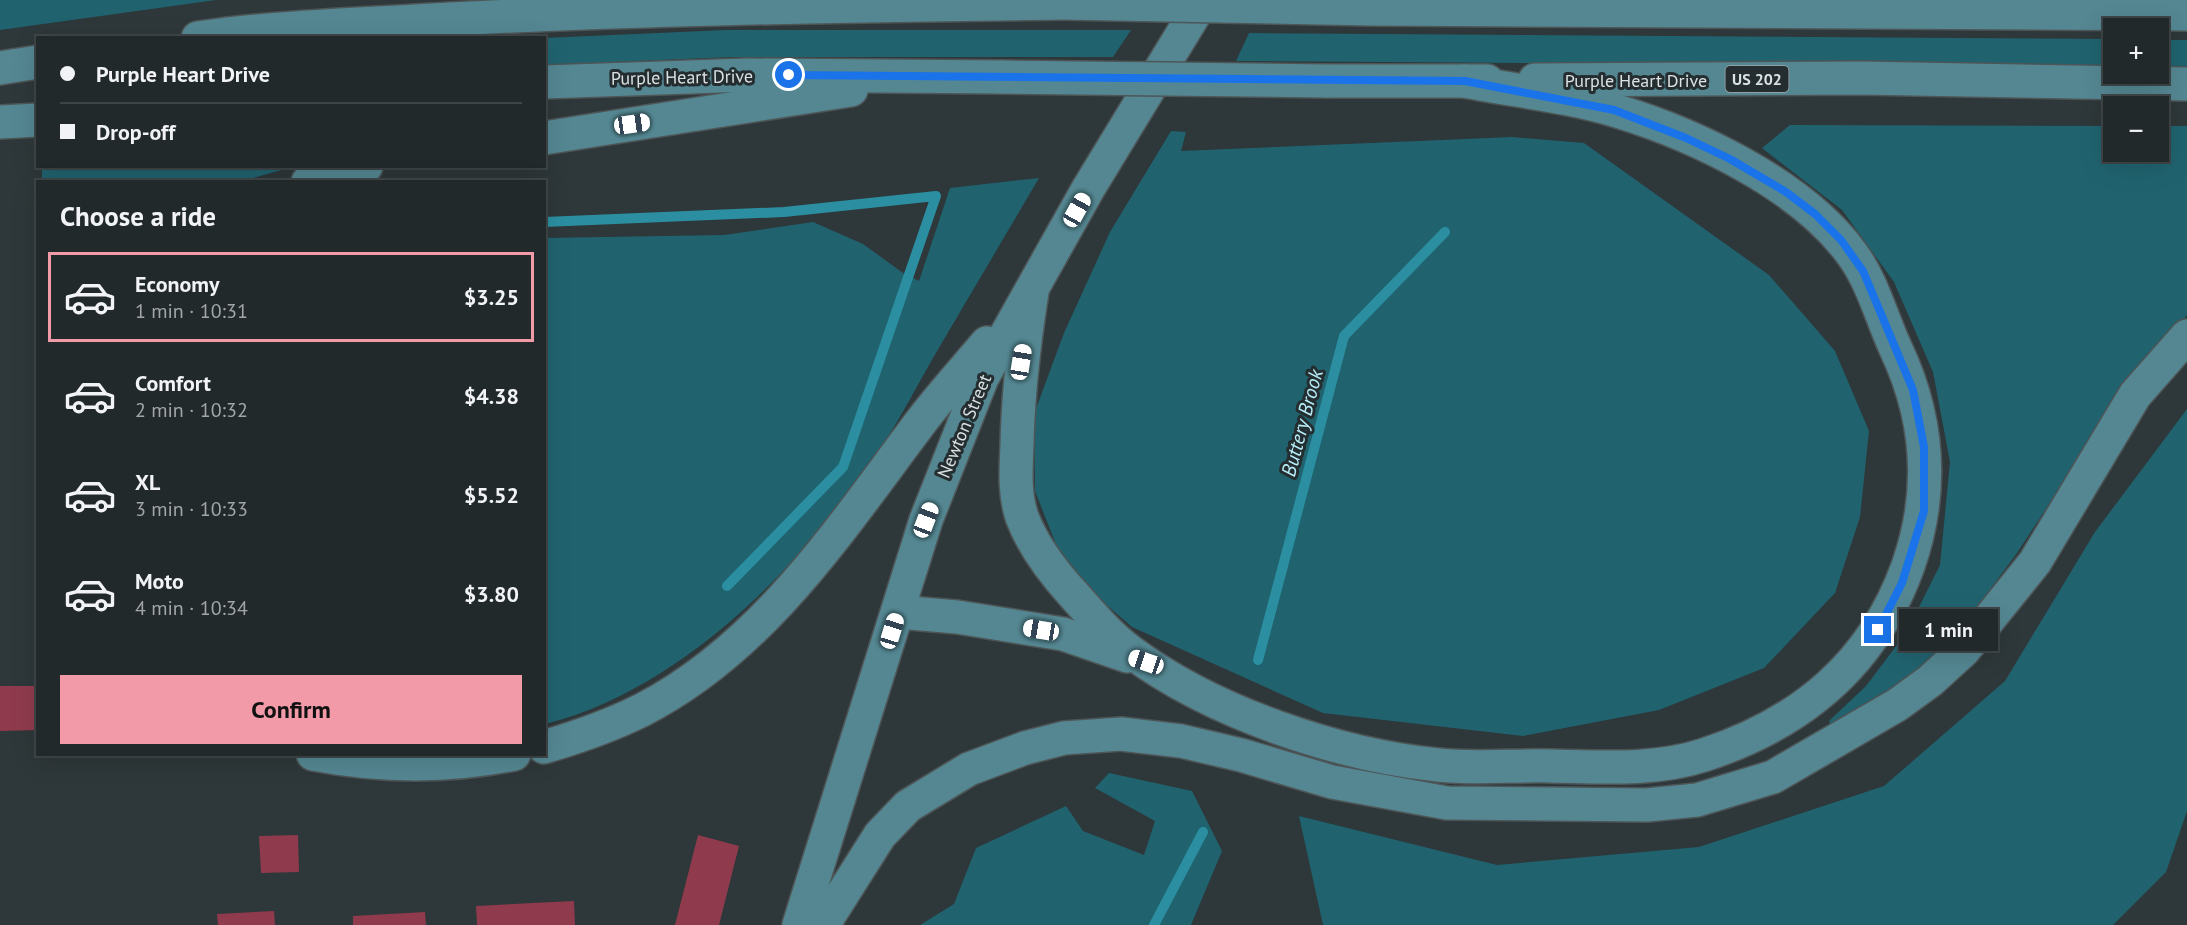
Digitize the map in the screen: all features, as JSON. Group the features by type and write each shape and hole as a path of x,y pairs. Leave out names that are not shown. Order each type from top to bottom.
{"main road":[{"name":"Newton Street","path":"800,925 835,804 926,520 982,378 1088,189 1203,0"},
{"path":"218,36 287,29 508,16 922,2 1371,9 2187,14"},
{"path":"0,68 36,62"},
{"path":"546,138 786,102 922,75"},
{"name":"Purple Heart Drive","path":"546,82 666,76 922,75 1326,81 1860,78 2187,84"},
{"path":"1032,292 1018,397 1015,483 1017,501 1034,542 1057,576 1112,636 1146,662 1247,716 1291,731 1372,753 1461,767 1647,766 1684,761 1723,748 1799,709 1830,686 1857,660 1887,615 1902,583 1920,530 1926,490 1924,447 1918,408 1904,365 1863,271 1853,255 1828,226 1786,192 1700,144 1614,110 1465,81"},
{"path":"0,122 36,120"},
{"path":"315,180 359,168"},
{"path":"546,746 589,734 643,709 700,672 753,627 802,579 844,528 922,421 1032,292"},
{"path":"823,925 880,835 908,806 969,769 1015,752 1064,738 1121,734 1181,741 1230,752 1332,782 1447,803 1621,807 1672,803 1723,794 1773,777 1897,705 1930,681 1964,650 2035,562 2135,395 2187,336"},
{"path":"898,612 957,617 1063,634 1146,662"},
{"path":"324,756 356,762 415,766 473,762 504,756"}],"shaded area":[{"path":"0,0 216,0 0,30"},
{"path":"726,30 1131,30 1113,57 731,57 546,65 546,38"},
{"path":"1249,33 2103,39 2103,67 1236,61"},
{"path":"2169,40 2187,40 2187,67 2169,67"},
{"path":"1790,125 2103,126 2103,162 2169,162 2169,126 2187,126 2187,315 2091,440 2017,553 1974,611 1923,666 1833,731 1829,721 1866,686 1906,633 1940,565 1950,462 1933,372 1894,282 1842,210 1762,148"},
{"path":"1171,131 1186,132 1181,151 1512,137 1584,143 1769,275 1835,351 1869,431 1860,517 1835,593 1764,668 1659,710 1523,736 1323,713 1132,627 1066,570 1035,491 1034,414 1064,333 1110,232"},
{"path":"42,168 288,168 246,180 42,180"},
{"path":"1039,178 888,438 841,504 807,546 769,585 729,622 686,656 641,685 594,708 546,724 546,238 724,235 813,222 863,244 903,273 919,281 950,188"},
{"path":"2187,409 2187,811 2166,872 2113,925 1323,925 1299,816 1497,865 1699,847 1884,786 2005,681 2095,532"},
{"path":"1109,773 1192,791 1222,851 1191,925 920,925 954,904 976,848 1066,806 1083,831 1144,855 1155,821 1095,788"}],"building":[{"path":"0,686 36,686 36,730 0,731"},
{"path":"298,835 299,872 261,873 259,836"},
{"path":"698,835 739,846 719,925 675,925"},
{"path":"574,901 575,925 477,925 476,906"},
{"path":"274,911 275,925 218,925 217,914"},
{"path":"425,912 426,925 353,925 353,916"}],"waterway":[{"path":"546,222 784,212 936,196 843,467 727,586"},
{"name":"Buttery Brook","path":"1258,660 1344,336 1445,232"},
{"name":"Buttery Brook","path":"1154,925 1203,832"}],"route":[{"path":"789,75 1465,81 1614,110 1686,138 1730,159 1786,192 1815,214 1853,255 1863,271 1913,390 1922,428 1926,468 1924,511 1902,583 1878,630"}]}
